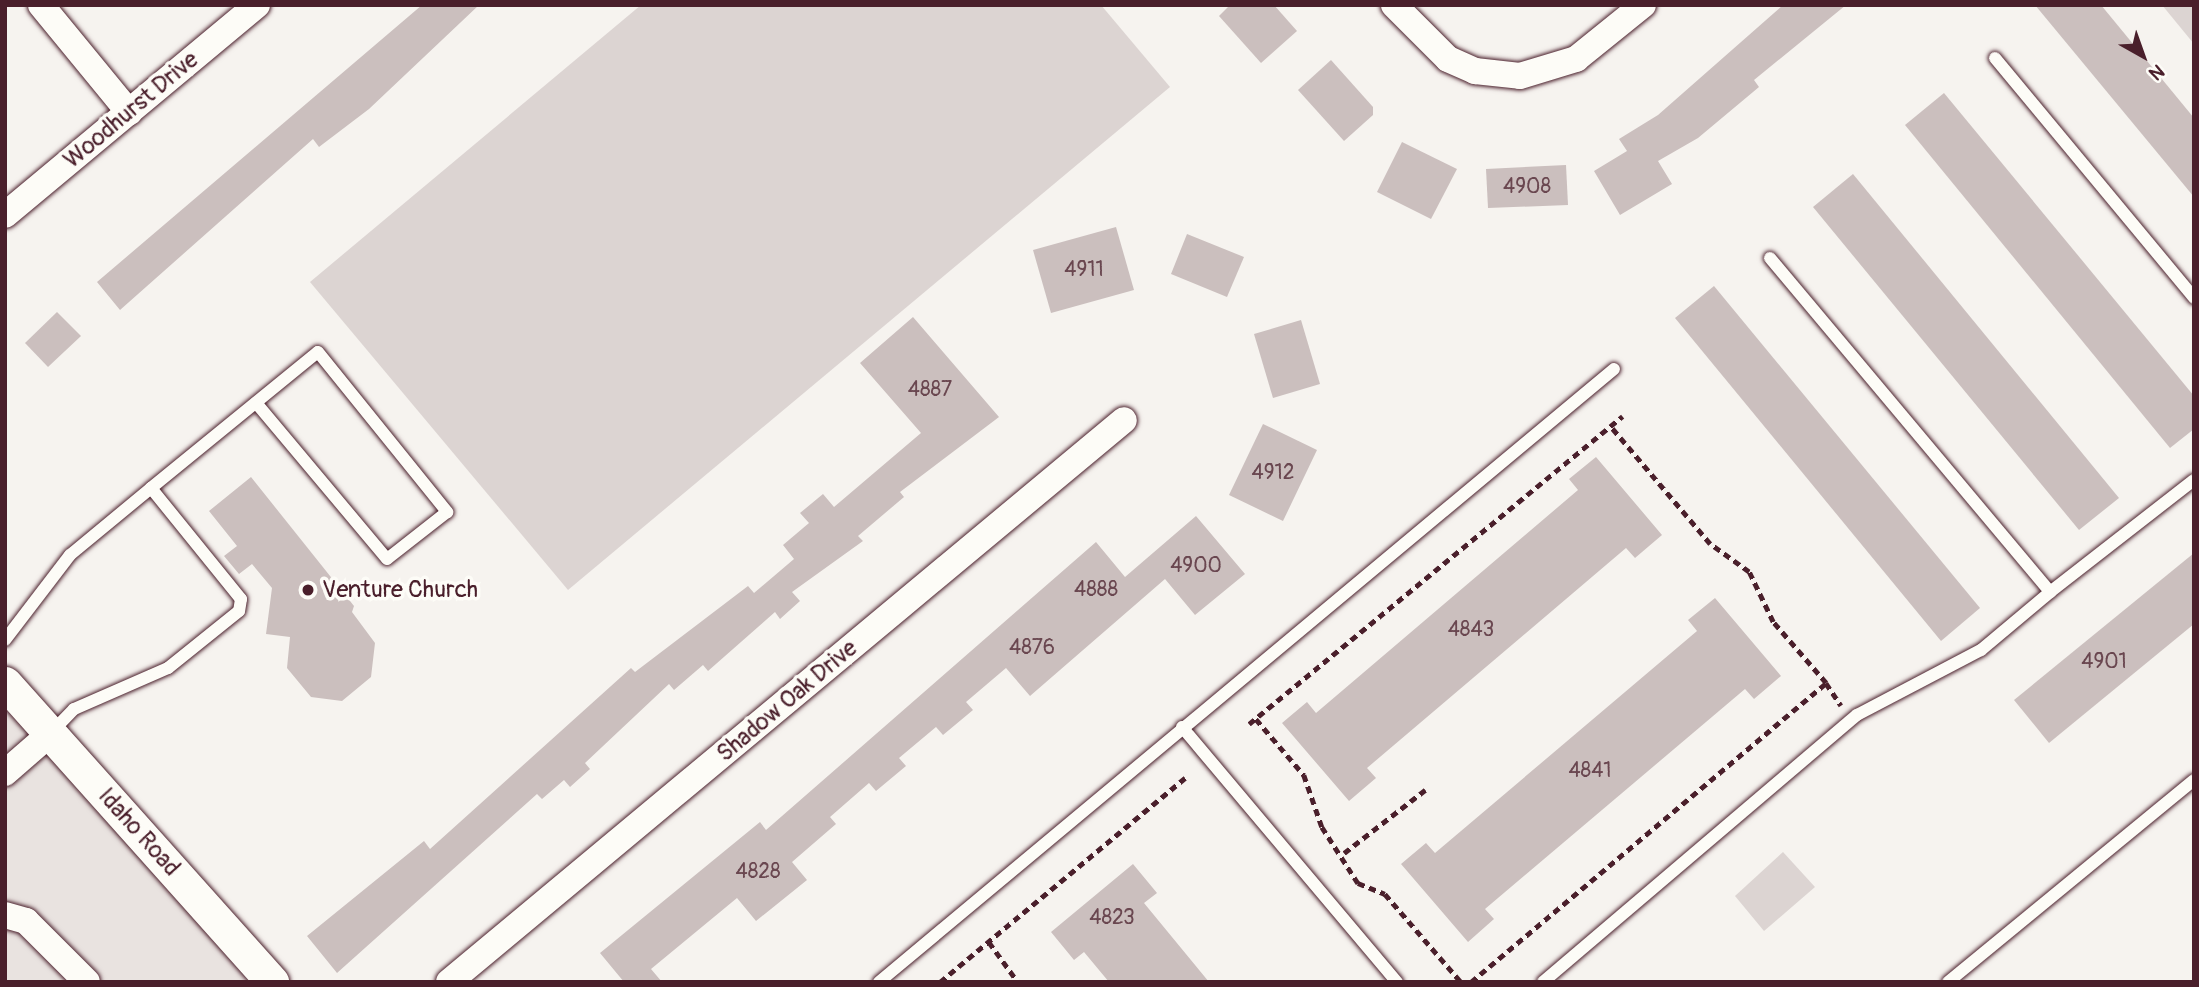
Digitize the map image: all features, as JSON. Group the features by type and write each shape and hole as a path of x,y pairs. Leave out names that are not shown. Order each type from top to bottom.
{"street":[{"path":"41,5 129,112"},
{"name":"Woodhurst Drive","path":"5,215 257,5"},
{"path":"1394,5 1448,59 1502,76 1549,71 1576,59 1643,5"},
{"name":"Shadow Oak Drive","path":"449,982 1124,420"},
{"name":"Idaho Road","path":"5,683 52,732 272,982"},
{"path":"5,774 52,732"},
{"path":"5,915 26,921 87,982"}],"lane":[{"path":"1995,58 2194,298"},
{"path":"1770,258 2050,592"},
{"path":"5,639 70,555 318,352 447,512 387,559 256,403"},
{"path":"879,982 1614,369"},
{"path":"1543,982 1857,715 1981,650 2050,592 2194,480"},
{"path":"52,732 74,709 168,668 239,611 241,599 151,488"},
{"path":"1182,727 1397,982"},
{"path":"1948,982 2194,780"}],"path":[{"path":"1249,724 1622,416"},
{"path":"1471,982 1826,683 1773,622 1742,563 1710,544 1611,426"},
{"path":"1256,719 1304,775 1322,827 1344,853 1358,883 1385,894 1461,982"},
{"path":"940,982 1185,778"},
{"path":"1344,853 1425,790"},
{"path":"989,942 1018,982"}],"shaded area":[{"path":"641,5 1101,5 1170,87 568,590 310,282"},
{"path":"2162,5 2194,5 2194,44"},
{"path":"5,683 273,982 5,982"},
{"path":"1783,852 1815,887 1764,931 1735,896"}],"building":[{"path":"422,5 479,5 369,109 319,147 313,139 120,310 97,282"},
{"path":"1230,5 1274,5 1297,31 1261,63 1219,16"},
{"path":"1783,5 1846,5 1754,80 1759,87 1698,138 1658,161 1672,184 1620,215 1594,171 1627,151 1619,139 1658,115"},
{"path":"2035,5 2101,5 2194,118 2194,197"},
{"path":"1331,60 1373,107 1373,115 1344,141 1298,90"},
{"path":"1944,93 2194,396 2194,429 2170,448 1905,125"},
{"path":"1402,142 1457,169 1431,219 1377,192"},
{"path":"1566,165 1568,205 1488,208 1486,169"},
{"path":"1853,174 2119,498 2079,530 1813,207"},
{"path":"1116,227 1134,290 1051,313 1033,250"},
{"path":"1187,234 1244,257 1227,297 1171,274"},
{"path":"1714,286 1980,608 1941,641 1675,318"},
{"path":"57,312 81,336 48,367 25,343"},
{"path":"913,317 999,417 900,492 904,497 858,536 863,541 792,592 800,601 780,619 775,612 708,671 703,665 674,690 669,684 585,763 590,769 570,787 564,780 542,799 537,794 337,973 307,936 424,841 430,849 631,668 635,672 748,586 754,593 794,559 783,545 809,523 800,513 823,494 834,507 921,433 860,363"},
{"path":"1301,320 1320,384 1273,398 1254,334"},
{"path":"1263,424 1317,450 1283,521 1229,495"},
{"path":"1596,457 1662,535 1635,558 1626,548 1367,768 1376,778 1349,801 1282,723 1307,702 1316,713 1578,490 1569,479"},
{"name":"Venture Church","path":"251,477 354,606 352,612 375,643 371,677 342,701 311,697 287,668 290,637 266,634 272,588 252,564 239,574 224,556 237,546 209,511"},
{"path":"1196,516 1245,574 1195,615 1165,579 1030,696 1006,668 966,702 973,710 943,735 936,727 899,758 906,766 876,791 869,783 830,817 836,824 792,862 807,880 756,921 737,898 651,969 662,982 624,982 600,953 760,822 766,830 1096,542 1125,577"},
{"path":"2194,553 2194,624 2049,743 2014,700"},
{"path":"1715,598 1781,676 1754,699 1745,689 1485,909 1494,919 1468,942 1401,864 1426,843 1435,853 1697,631 1688,620"},
{"path":"1133,864 1157,893 1144,903 1209,982 1109,982 1084,952 1074,960 1051,932"}],"place":[{"name":"Venture Church","path":"308,590"}]}
